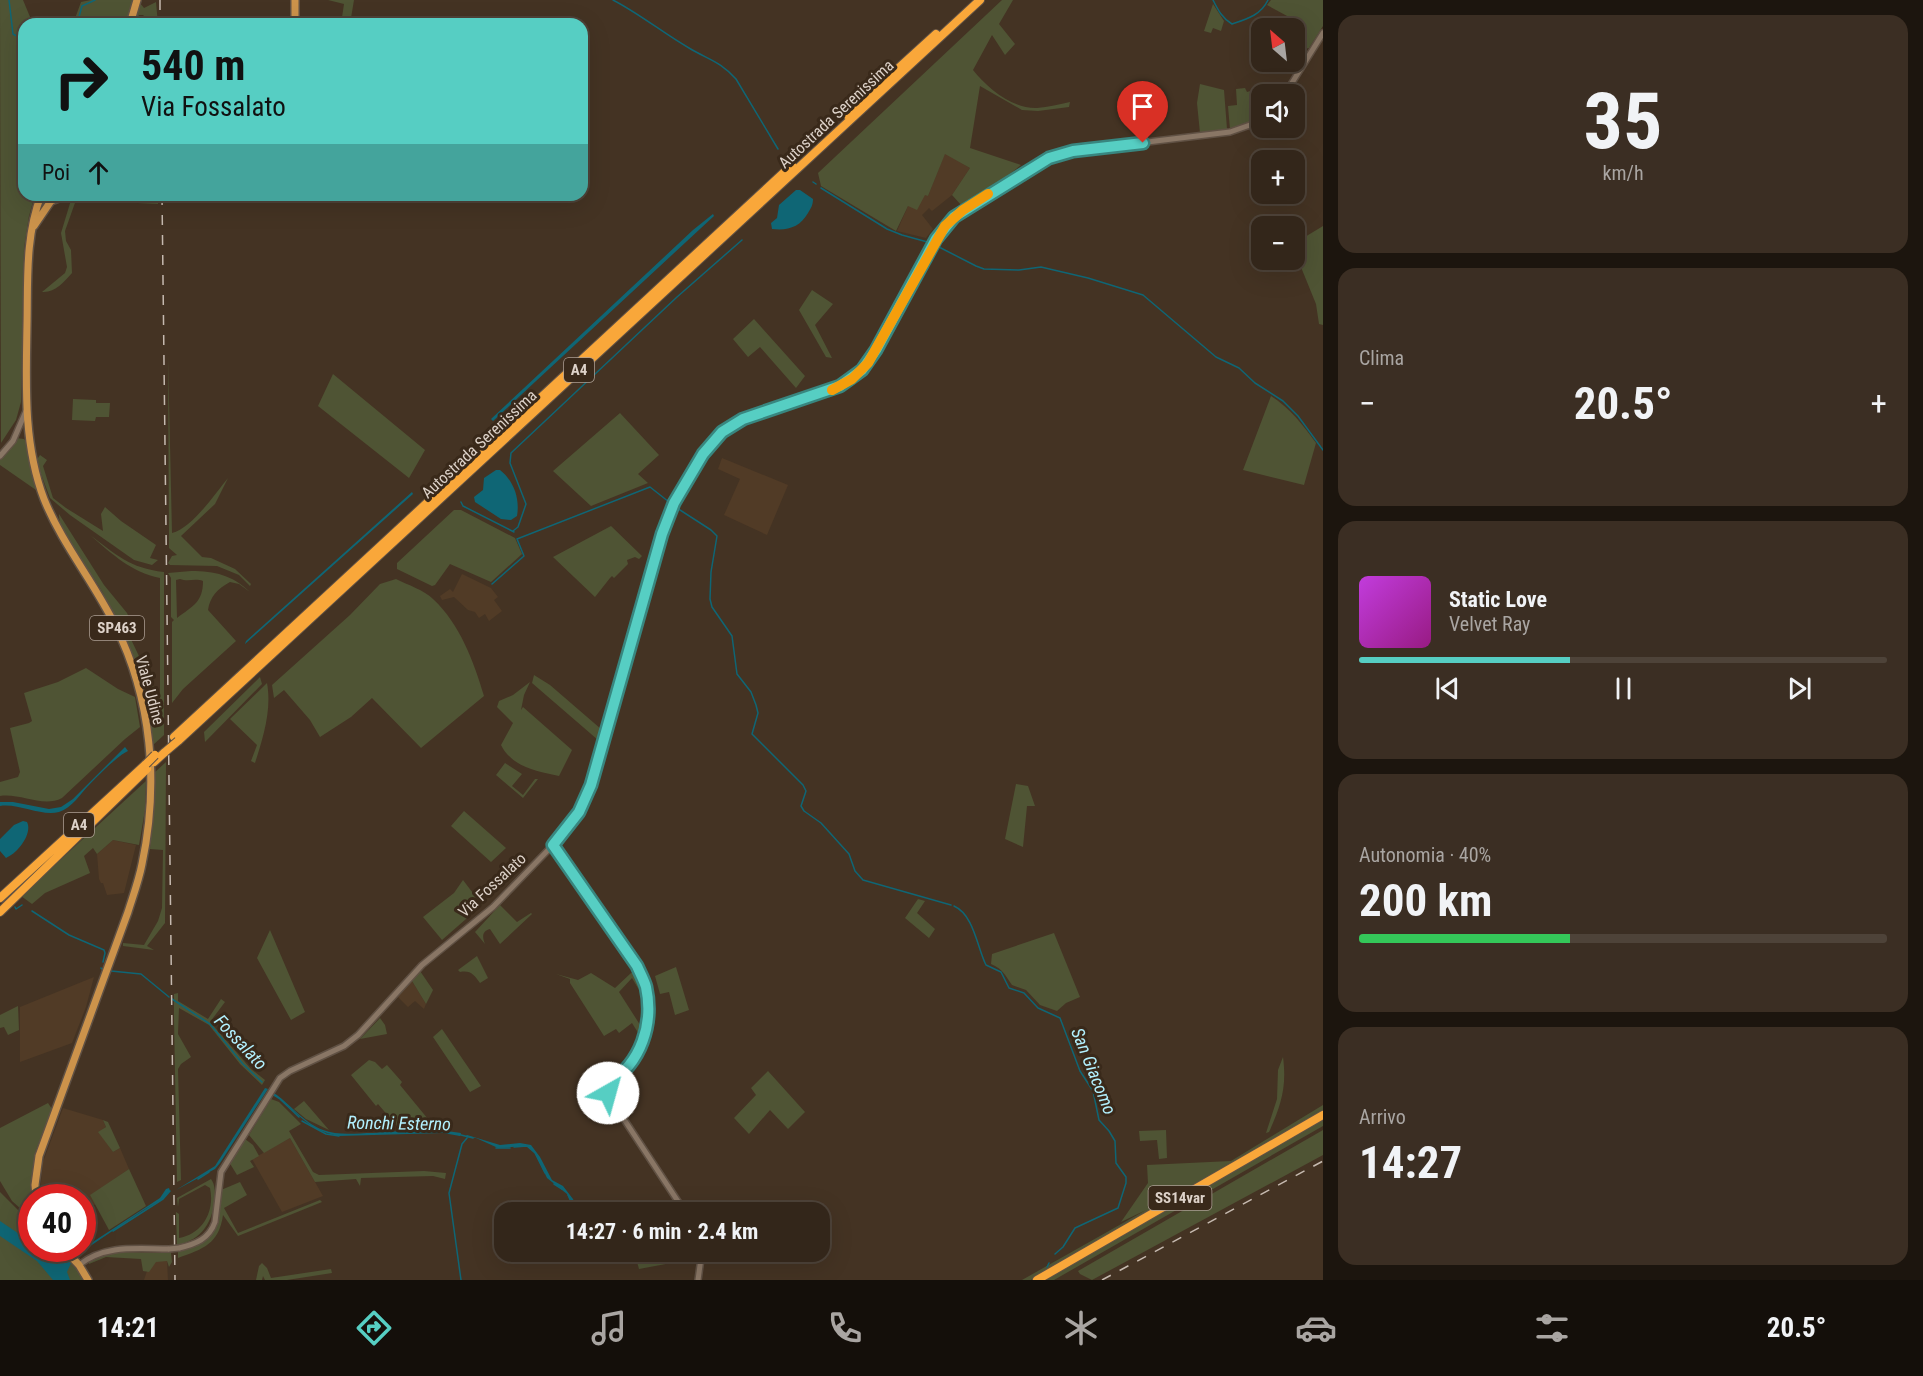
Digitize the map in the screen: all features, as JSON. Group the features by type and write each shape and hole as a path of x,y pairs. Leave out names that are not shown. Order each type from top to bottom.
{"highway":[{"name":"Autostrada Serenissima","path":"176,739 972,0"},
{"name":"Autostrada Serenissima","path":"0,898 150,763 980,0"},
{"name":"Autostrada Serenissima","path":"0,912 150,763"},
{"name":"SS14var","path":"1038,1280 1323,1115"}],"main road":[{"path":"132,18 137,0"},
{"path":"294,18 295,0"},
{"name":"Viale Udine","path":"35,1184 39,1156 140,873 148,823 151,773 148,732 132,668 116,627 49,510 38,480 30,440 27,408 28,258 30,233 39,201"},
{"path":"30,233 49,201"},
{"path":"76,1262 88,1280"}],"street":[{"path":"1291,84 1323,33"},
{"name":"Via Fossalato","path":"79,1265 92,1257 116,1249 179,1248 196,1244 207,1236 212,1229 216,1215 217,1189 221,1171 275,1084 290,1071 352,1040 422,965 493,906 553,845 579,812 591,785 666,522 674,503 703,454 716,437 732,424 830,390 852,379 868,363 936,239 954,217 1049,158 1073,151 1230,132 1251,124"},
{"path":"0,456 16,435 27,408"},
{"path":"16,435 30,440"},
{"path":"553,845 637,966 646,986 648,1024 643,1042 629,1066 609,1083 608,1095 678,1202"},
{"path":"698,1280 700,1262"}],"shaded area":[{"path":"945,153 970,168 952,195 932,211 929,208 922,215 933,229 926,238 897,231 908,206 925,194 928,196"},
{"path":"722,458 788,485 767,535 724,515 740,479 718,469"},
{"path":"462,574 491,588 498,597 494,600 502,611 489,621 485,614 479,618 475,612 468,610 454,597 442,600 440,596 450,589 453,592"},
{"path":"113,840 136,845 124,893 107,895 99,879 97,854"},
{"path":"94,977 86,1007 72,1043 20,1062 20,1007"},
{"path":"412,981 426,1004 424,1009 415,1001 408,1007 398,997"},
{"path":"63,1108 103,1120 106,1127 99,1132 113,1152 120,1148 129,1169 96,1192 96,1184 41,1184 43,1162"},
{"path":"290,1138 323,1196 282,1212 252,1159"},
{"path":"151,1259 167,1261 168,1280 144,1280"}],"green space":[{"path":"0,0 23,0 30,18 18,18 18,201 33,201 24,248 21,402 16,420 1,443"},
{"path":"133,0 129,18 75,18 81,2"},
{"path":"328,0 354,0 351,18 342,18 344,4"},
{"path":"1002,0 1013,0 999,24 1015,44 1005,55 992,35 973,70 993,90 1019,105 1037,108 1070,102 1069,107 1038,111 1022,110 980,86 970,148 1021,165 997,184 962,206 952,195 970,168 945,154 928,196 925,195 917,210 908,206 896,231 821,186 818,173"},
{"path":"1271,0 1323,0 1323,26 1309,48 1305,49 1305,18 1291,18 1267,5"},
{"path":"156,2 157,18 146,18 139,15 138,18 134,18 138,4 140,3 144,8"},
{"path":"1213,4 1224,21 1221,31 1213,28 1211,33 1204,31"},
{"path":"1200,84 1224,90 1227,129 1200,133 1197,103"},
{"path":"1245,88 1247,92 1251,91 1251,121 1230,130 1228,106 1237,105 1236,89"},
{"path":"71,201 76,201 65,231 66,241 71,250 72,273 55,289 42,292 65,273 67,267 61,233"},
{"path":"96,201 158,201 158,204"},
{"path":"165,201 195,201 184,203"},
{"path":"1323,226 1323,325 1319,324 1316,304 1302,270 1305,270 1305,237"},
{"path":"812,290 833,304 815,325 832,358 826,357 799,310"},
{"path":"754,319 805,376 796,388 760,347 748,357 733,339"},
{"path":"168,355 172,533 180,530 195,518 228,478 215,504 181,536 202,557 211,558 235,569 251,584 250,586 239,575 217,566 170,565 168,563 172,556 177,555 169,548"},
{"path":"333,374 425,450 409,478 318,406"},
{"path":"1271,396 1290,411 1316,443 1304,485 1243,470"},
{"path":"73,399 110,403 109,417 96,417 95,421 72,420"},
{"path":"620,413 659,455 638,474 648,483 591,506 553,471"},
{"path":"16,438 24,439 28,444 36,490 0,465 0,458"},
{"path":"40,455 47,460 43,466 53,498 103,531 101,514 105,507 156,545 150,558 158,560 152,565 134,560 70,515 50,498 38,466"},
{"path":"454,510 461,510 515,538 522,554 491,582 450,564 432,586 397,569 397,563"},
{"path":"59,514 104,585 127,613 132,624 127,631 160,700 160,578 131,567 90,535 132,564 164,572 164,735 153,745 146,704 129,649 103,593 64,532"},
{"path":"611,526 642,556 639,559 635,557 627,560 628,564 614,578 612,576 610,578 595,597 553,557"},
{"path":"191,571 215,573 230,578 237,582 250,592 239,584 230,582 221,588 210,601 208,610 236,641 183,689 172,703 172,622 174,620 171,617 171,578 168,573","holes":["176,580 203,581 203,588 196,603 177,618"]},
{"path":"396,579 421,590 443,609 465,644 484,696 421,748 372,698 351,717 320,737 310,720 284,690 274,698 272,685 350,615 380,584"},
{"path":"86,668 135,697 140,727 62,798 55,801 40,801 16,796 0,796 0,782 18,777 20,772 10,728 32,721 24,693 58,682"},
{"path":"534,675 550,685 601,729 598,740 532,683"},
{"path":"260,677 262,684 205,742 204,732"},
{"path":"530,682 521,710 523,707 572,750 559,776 533,770 518,763 501,745 513,723 497,707 499,701 513,695"},
{"path":"267,683 268,714 255,763 251,761 257,745 230,719"},
{"path":"166,762 165,923 147,946 154,950 123,946 123,943 144,945 158,921 162,908 163,850 150,849 154,773"},
{"path":"505,763 522,774 512,786 523,795 535,779 538,779 523,798 496,775"},
{"path":"146,781 145,810 139,845 113,840 97,854 93,848 84,856 90,873 45,893 32,904 21,896"},
{"path":"1016,784 1028,786 1035,806 1027,806 1023,847 1005,839"},
{"path":"464,811 506,848 491,862 451,826"},
{"path":"463,880 482,905 442,940 423,917 454,893"},
{"path":"918,899 925,901 917,913 935,929 929,938 905,918"},
{"path":"500,905 517,922 532,914 500,944 490,929 485,931 483,939 485,944 475,932"},
{"path":"270,930 305,1012 291,1020 257,958"},
{"path":"1054,933 1080,997 1066,1003 1057,1011 1040,1005 1026,990 1012,985 1001,970 991,964 992,954"},
{"path":"477,956 488,978 480,983 472,974 458,970"},
{"path":"676,967 689,1010 675,1015 669,992 660,994 655,976"},
{"path":"420,971 433,990 426,1004 412,981"},
{"path":"591,973 615,988 631,973 638,973 644,985 646,1005 643,1005 642,995 632,978 619,992 644,1031 642,1039 632,1023 619,1033 616,1029 604,1036 570,983 570,979 556,974 578,980"},
{"path":"178,993 178,1001 208,1019 221,999 225,1002 210,1022 251,1069 265,1080 262,1085 240,1064 209,1025 179,1008 178,1034 191,1057 178,1069 181,1180 177,1182 174,994"},
{"path":"18,1006 19,1030 8,1035 4,1027 0,1028 0,1015"},
{"path":"380,1018 387,1034 360,1039"},
{"path":"442,1029 481,1086 470,1092 433,1037"},
{"path":"1283,1057 1282,1096 1269,1132 1266,1133 1277,1099 1278,1070"},
{"path":"369,1060 382,1069 387,1065 402,1082 400,1085 437,1130 401,1131 378,1104 376,1106 351,1075"},
{"path":"768,1071 805,1112 788,1129 770,1110 749,1134 734,1118 756,1095 751,1088"},
{"path":"271,1099 279,1102 301,1124 289,1131 313,1172 319,1175 424,1171 446,1173 445,1179 433,1176 361,1178 360,1186 356,1179 315,1182 290,1138 264,1153 249,1135"},
{"path":"304,1101 329,1130 306,1119 294,1109"},
{"path":"48,1103 52,1109 36,1150 32,1184 18,1184 18,1206 0,1181 0,1128"},
{"path":"1323,1105 1323,1112 1304,1121 1294,1129 1031,1280 1022,1280 1146,1210 1121,1222 1148,1183 1147,1165 1231,1161"},
{"path":"1323,1119 1323,1126 1054,1280 1041,1280"},
{"path":"103,1120 108,1122 120,1148 113,1152 98,1132 106,1127"},
{"path":"1166,1130 1167,1158 1159,1159 1157,1140 1140,1141 1139,1131"},
{"path":"1323,1130 1323,1155 1092,1280 1078,1271"},
{"path":"245,1139 253,1145 259,1156 250,1161 254,1167 237,1175 229,1162"},
{"path":"129,1169 146,1206 109,1230 96,1206 96,1191"},
{"path":"211,1179 215,1197 209,1222 193,1239 177,1245 176,1212 179,1214 179,1238 195,1232 209,1213 210,1188 205,1185 179,1199 178,1207 177,1198"},
{"path":"240,1182 247,1195 224,1208 238,1233 320,1200 322,1202 238,1236 223,1215 214,1239 195,1252 178,1258 178,1251 201,1244 208,1238 216,1223 221,1190"},
{"path":"0,1192 18,1210 18,1262 72,1262 85,1280 0,1280"},
{"path":"114,1252 171,1253 172,1262 169,1267 167,1261 156,1262 149,1272 143,1271 141,1259 106,1257 96,1261"},
{"path":"637,1262 677,1262 639,1269"},
{"path":"262,1263 271,1278 331,1269 332,1273 287,1280 265,1280 263,1276 262,1280 256,1280 259,1266"}],"water":[{"path":"796,190 800,190 813,199 808,213 801,222 793,227 772,229 771,223 777,218 779,205"},
{"path":"713,214 714,216 493,421 491,419 693,230"},
{"path":"496,470 505,474 515,491 518,503 517,516 511,520 501,519 475,502 474,497 483,490 484,478"},
{"path":"412,492 413,494 245,644 246,641"},
{"path":"125,747 128,751 108,766 64,810 45,813 15,806 0,806 0,802 13,802 49,809 61,807 73,799"},
{"path":"23,821 27,822 28,827 26,838 19,848 6,858 0,851 0,839 14,825"},
{"path":"265,1088 268,1089 215,1169 176,1190 215,1166"},
{"path":"271,1091 316,1127 329,1132 348,1134 428,1130 461,1133 460,1136 443,1133 339,1136 317,1129 309,1124 270,1094"},
{"path":"467,1135 500,1145 520,1143 531,1145 552,1180 563,1186 574,1202 571,1202 567,1194 547,1178 535,1153 527,1146 498,1148 476,1138 465,1137"},
{"path":"169,1188 170,1191 163,1199 96,1242 96,1240 160,1198"},
{"path":"0,1221 18,1233 18,1248 0,1236"},
{"path":"38,1262 72,1262 67,1272 70,1280 53,1280"}],"waterway":[{"path":"9,0 13,34 18,37"},
{"path":"79,18 82,6 95,0"},
{"path":"613,0 679,42 719,64 730,73 736,79 778,149"},
{"path":"1213,0 1223,16 1232,24 1257,13 1268,0"},
{"path":"821,188 887,229 931,243"},
{"path":"513,531 518,527 526,504 510,463 511,453 677,297 742,240"},
{"path":"937,246 984,269 1019,270 1041,267 1088,278 1143,295 1216,357 1239,368 1255,383 1283,401 1298,416 1323,450"},
{"path":"492,584 524,556 517,539 650,487 669,502"},
{"path":"461,502 463,506 514,532"},
{"name":"San Giacomo","path":"677,508 717,536 711,572 710,599 712,607 732,636 737,674 751,692 756,705 758,713 752,734 803,785 806,791 801,806 804,811 821,823 849,854 855,871 863,880 951,905"},
{"name":"Fossalato","path":"15,907 16,909 22,905"},
{"name":"San Giacomo","path":"954,906 961,910 971,924 986,965 1001,972 1009,988 1024,993 1038,1008 1060,1018 1080,1071 1093,1091 1099,1120 1115,1141 1116,1163 1126,1177 1118,1208 1075,1228 1063,1247 1055,1254"},
{"name":"Fossalato","path":"32,911 69,935 104,950 103,962"},
{"name":"Fossalato","path":"111,971 141,974 169,997"},
{"name":"Fossalato","path":"172,999 210,1024 243,1064 262,1082"},
{"name":"Ronchi Esterno","path":"281,1100 299,1117"},
{"name":"Ronchi Esterno","path":"302,1121 326,1134 339,1136"},
{"name":"Ronchi Esterno","path":"457,1134 473,1138"},
{"path":"461,1280 449,1193 462,1144 467,1138"},
{"name":"Ronchi Esterno","path":"514,1147 527,1146 535,1153 545,1173"},
{"name":"Ronchi Esterno","path":"496,1148 510,1148"},
{"name":"Ronchi Esterno","path":"198,1179 209,1172"},
{"name":"Ronchi Esterno","path":"554,1184 562,1189"},
{"name":"Ronchi Esterno","path":"113,1231 163,1199 170,1191"},
{"name":"Ronchi Esterno","path":"568,1195 571,1202"},
{"name":"San Giacomo","path":"1047,1267 1049,1263"}],"railway":[{"path":"160,0 160,18"},
{"path":"162,201 175,1280"},
{"path":"1102,1280 1323,1161"}],"slow traffic":[{"path":"832,390 852,379 868,363 945,226 963,210 988,194"}],"route":[{"path":"608,1093 609,1083 625,1071 643,1042 648,1024 646,986 637,966 553,845 574,820 591,785 636,621 662,534 674,503 710,443 732,424 840,386 862,370 876,350 936,239 945,226 963,210 1049,158 1073,151 1143,143"}]}
